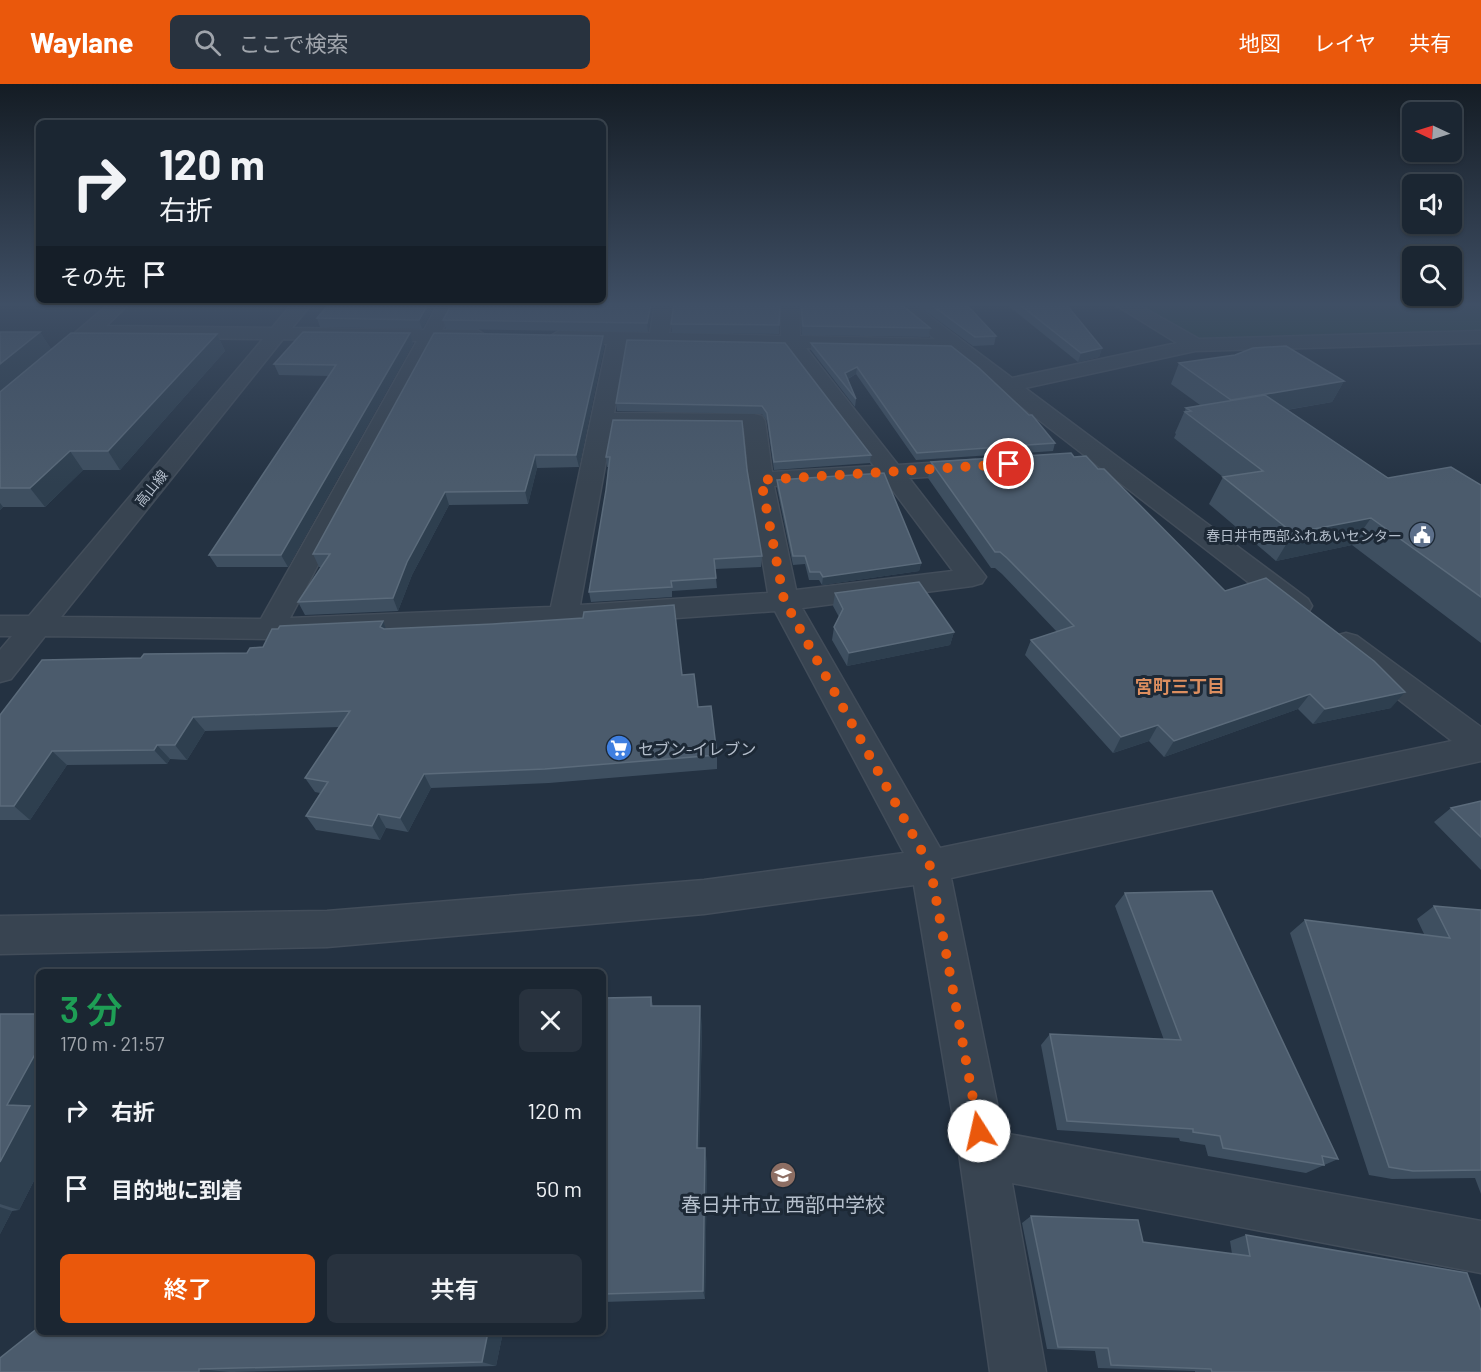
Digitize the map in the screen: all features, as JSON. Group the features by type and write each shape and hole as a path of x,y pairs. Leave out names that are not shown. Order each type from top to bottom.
{"street":[{"name":"高山線","path":"0,672 253,364"},
{"path":"270,629 414,364"},
{"path":"564,616 613,364"},
{"path":"0,626 270,629 564,616 784,600 972,577 808,364"},
{"path":"980,364 1481,746"},
{"path":"1010,386 1109,364"},
{"path":"602,420 754,421 761,480 784,600 930,866 983,1153 1018,1372"},
{"path":"1067,460 1102,458"},
{"path":"761,480 997,465"},
{"path":"0,935 327,929 704,897 930,866 1481,746"},
{"path":"983,1153 1481,1247"}],"building":[{"path":"34,364 189,364 108,451 70,451 30,488 0,488 0,392"},
{"path":"281,364 392,364 281,555 209,555 336,365"},
{"path":"417,364 597,364 576,455 535,455 525,491 445,492 407,562 393,598 298,602 330,554 313,554"},
{"path":"623,364 801,364 871,455 774,462 767,413 762,406 616,403"},
{"path":"828,364 974,364 1029,415 1032,415 1055,443 917,453 857,367 845,373 856,399"},
{"path":"1181,364 1316,364 1344,381 1231,400"},
{"path":"1265,395 1388,478 1451,467 1481,485 1481,597 1371,518 1293,533 1223,477 1263,471 1185,412 1191,411 1186,408"},
{"path":"613,420 742,421 747,470 762,556 714,559 716,578 671,581 672,587 589,592 606,490 610,457 606,457"},
{"path":"1071,453 1074,457 1086,456 1098,469 1104,469 1225,591 1266,578 1374,661 1405,692 1325,709 1310,694 1174,741 1158,725 1121,737 1031,640 1074,626 1007,558 1000,552 995,552 931,462"},
{"path":"884,473 921,563 823,577 820,572 810,572 805,556 793,556 777,480"},
{"path":"919,582 954,632 849,653 834,627 843,609 835,593"},
{"path":"674,605 682,675 694,674 698,707 711,706 717,755 545,769 424,774 400,818 378,814 372,826 306,816 328,782 305,778 350,711 193,717 175,745 157,745 154,750 52,751 14,806 0,806 0,715 42,660 141,658 144,654 247,653 250,648 263,647 272,629 278,629 280,626 383,621 380,627 384,629 493,624 583,618 584,612"},
{"path":"1481,801 1481,837 1451,808"},
{"path":"1212,891 1338,1159 1322,1156 1324,1165 1223,1148 1220,1136 1193,1132 1193,1129 1067,1121 1050,1034 1181,1040 1125,893"},
{"path":"1434,906 1481,910 1481,1170 1413,1171 1389,1167 1305,920 1450,938"},
{"path":"651,997 651,1006 700,1006 697,1148 705,1148 703,1291 606,1294 606,998"},
{"path":"0,1014 36,1014 36,1052 7,1105 30,1106 0,1162"},
{"path":"1031,1216 1138,1220 1143,1242 1250,1256 1246,1235 1467,1273 1481,1311 1481,1372 1212,1372 1211,1369 1111,1365 1108,1348 1058,1347"},
{"path":"36,1329 36,1335 487,1335 482,1362 199,1369 199,1372 0,1372 0,1358"}],"place":[{"name":"春日井市西部ふれあいセンター","path":"1422,535"},
{"name":"セブン-イレブン","path":"619,748"},
{"name":"春日井市立 西部中学校","path":"783,1175"}],"district":[{"name":"宮町三丁目","path":"1180,686"}],"route":[{"path":"979,1131 930,866 784,600 761,480 1009,464"}]}
